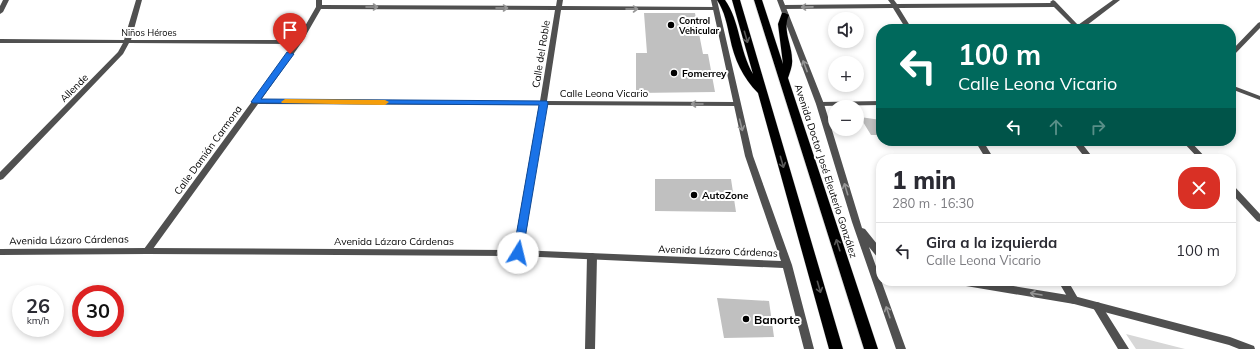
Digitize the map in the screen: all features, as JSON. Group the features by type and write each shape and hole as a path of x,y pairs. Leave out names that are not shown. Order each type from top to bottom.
{"highway":[{"path":"720,0 726,7 744,70 762,92"},
{"path":"736,0 836,349"},
{"name":"Avenida Doctor José Eleuterio González","path":"758,0 872,349"},
{"path":"783,78 789,61 781,23 784,11"}],"street":[{"path":"0,12 6,0"},
{"name":"Allende","path":"0,177 110,66 121,53 128,41 139,0"},
{"path":"714,0 736,104 749,156 787,265 809,349"},
{"path":"780,0 820,104 856,222 876,280"},
{"path":"891,0 907,24"},
{"path":"1051,0 1074,24"},
{"path":"1086,24 1117,0"},
{"path":"319,3 560,4 716,9"},
{"name":"Calle Damián Carmona","path":"147,251 299,42 319,3"},
{"name":"Calle del Roble","path":"518,253 560,4"},
{"path":"784,11 895,6 1056,5"},
{"path":"1236,50 1260,24"},
{"name":"Niños Héroes","path":"0,41 299,42"},
{"path":"1236,89 1260,98"},
{"name":"Calle Leona Vicario","path":"255,102 736,104"},
{"path":"820,104 876,103"},
{"path":"1080,146 1086,154"},
{"path":"1191,146 1198,154"},
{"path":"1236,193 1260,219"},
{"path":"856,222 876,249"},
{"name":"Avenida Lázaro Cárdenas","path":"0,252 147,251 518,253 787,265"},
{"path":"590,349 592,256"},
{"path":"878,286 900,349"},
{"path":"990,286 1074,300 1230,341 1250,349"},
{"path":"1066,286 1074,300"},
{"path":"1097,306 1124,349"}],"shaded area":[{"path":"1126,334 1185,349 1136,349"}],"building":[{"path":"644,13 695,13 703,54 708,54 715,92 636,93 636,53 647,53"},
{"path":"864,118 876,119 876,135 871,135 864,124"},
{"name":"AutoZone","path":"655,179 731,179 736,212 655,211"},
{"name":"Banorte","path":"717,298 769,301 774,337 724,338"}],"slow traffic":[{"path":"285,102 385,102"}],"place":[{"name":"Control Vehicular","path":"671,25"},
{"name":"Fomerrey","path":"674,73"},
{"name":"AutoZone","path":"694,195"},
{"name":"Banorte","path":"746,319"}],"route":[{"path":"290,54 255,102 544,103 518,253"}]}
